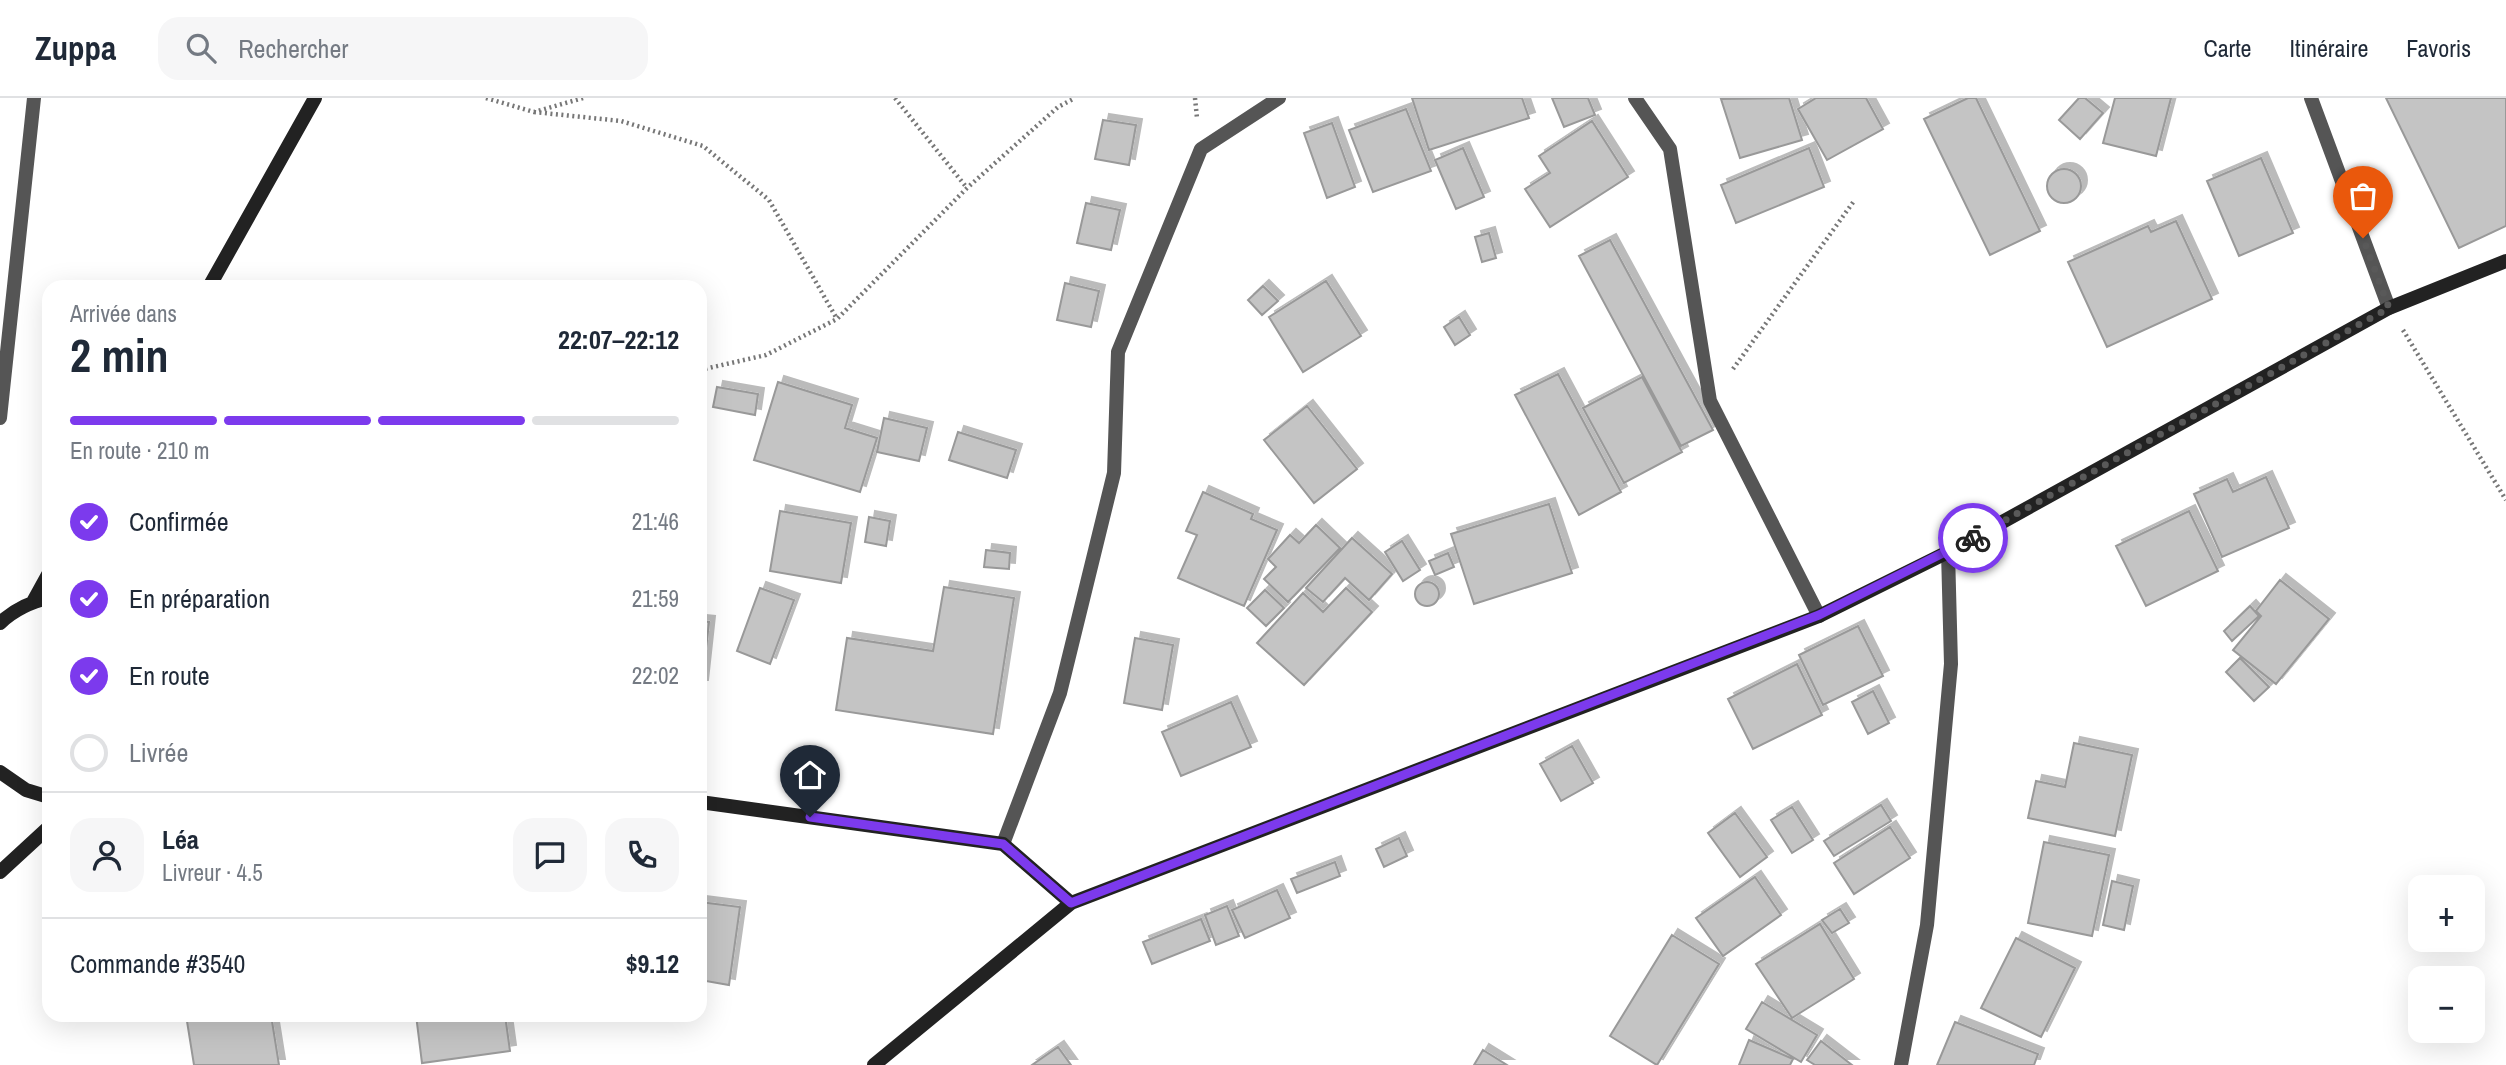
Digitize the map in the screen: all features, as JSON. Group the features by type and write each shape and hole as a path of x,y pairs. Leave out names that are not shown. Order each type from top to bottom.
{"main road":[{"path":"213,280 315,98"},
{"path":"874,1065 1071,903 1819,615 1948,552 2389,308 2506,261"},
{"path":"33,602 42,586"},
{"path":"0,623 9,614 42,600"},
{"path":"0,772 26,790 42,795"},
{"path":"707,803 1003,844 1071,903"},
{"path":"0,872 42,833"}],"street":[{"path":"0,418 34,98"},
{"path":"1003,844 1060,693 1114,473 1118,352 1201,149 1279,98"},
{"path":"1635,98 1670,149 1710,401 1819,615"},
{"path":"2311,98 2389,308"},
{"path":"1901,1065 1927,925 1951,664 1948,552"}],"path":[{"path":"486,98 534,112 621,121 703,146 769,200 838,319"},
{"path":"534,112 583,98"},
{"path":"895,98 967,188"},
{"path":"707,368 766,355 838,319 967,188 1058,107 1074,98"},
{"path":"1710,401 1854,201"},
{"path":"2389,308 2506,500"}],"building":[{"path":"1412,98 1522,98 1529,118 1429,150"},
{"path":"1552,98 1588,98 1595,115 1564,127"},
{"path":"1789,98 1802,140 1740,158 1721,99"},
{"path":"1816,98 1866,98 1883,129 1827,160 1798,109"},
{"path":"1968,98 1976,98 2040,231 1990,255 1924,119"},
{"path":"2079,98 2085,98 2103,113 2080,139 2059,120"},
{"path":"2115,98 2171,98 2156,156 2103,143"},
{"path":"2386,98 2506,98 2506,226 2459,248"},
{"path":"1406,109 1431,171 1373,192 1349,130"},
{"path":"1103,120 1136,125 1129,165 1095,159"},
{"path":"1592,121 1628,177 1550,227 1525,189 1550,173 1539,156"},
{"path":"1332,123 1355,187 1327,198 1304,133"},
{"path":"1463,148 1484,197 1456,209 1435,160"},
{"path":"1809,148 1824,187 1736,223 1721,185"},
{"path":"2261,158 2293,233 2239,256 2207,181"},
{"path":"2064,169 2076,174 2081,186 2076,198 2064,203 2052,198 2047,186 2052,174"},
{"path":"1086,203 1120,210 1111,250 1077,243"},
{"path":"2176,221 2212,299 2107,347 2068,262 2148,226 2151,232"},
{"path":"1489,233 1496,258 1482,262 1475,237"},
{"path":"1610,240 1713,430 1681,446 1579,256"},
{"path":"1326,281 1361,336 1303,372 1269,317"},
{"path":"1065,283 1099,291 1091,327 1057,320"},
{"path":"1263,286 1278,301 1262,315 1248,300"},
{"path":"1459,317 1470,335 1455,345 1444,327"},
{"path":"1558,374 1621,492 1579,515 1515,395"},
{"path":"1642,377 1682,452 1624,483 1583,408"},
{"path":"778,382 852,405 845,428 877,438 860,492 754,460"},
{"path":"717,387 758,394 755,415 713,407"},
{"path":"1307,406 1357,469 1314,503 1264,440"},
{"path":"884,418 927,428 919,461 877,452"},
{"path":"958,432 1016,450 1007,478 949,460"},
{"path":"2266,477 2289,528 2222,557 2194,494 2227,479 2233,492"},
{"path":"1203,492 1253,514 1251,519 1277,530 1244,606 1178,578 1197,535 1186,531"},
{"path":"1549,504 1572,573 1474,604 1451,534"},
{"path":"780,511 851,523 841,583 770,571"},
{"path":"2189,511 2218,571 2146,606 2116,546"},
{"path":"869,517 890,521 886,546 865,542"},
{"path":"1316,525 1340,548 1288,602 1264,579 1276,567 1268,559 1290,535 1299,543"},
{"path":"1352,538 1392,574 1369,600 1345,578 1323,602 1306,588"},
{"path":"1402,541 1420,570 1403,581 1385,552"},
{"path":"986,550 1010,553 1009,569 984,567"},
{"path":"1448,553 1454,567 1435,575 1429,561"},
{"path":"2280,580 2329,619 2276,684 2233,650 2261,616 2256,611"},
{"path":"1427,582 1438,589 1439,594 1432,605 1427,606 1416,599 1415,594 1422,583"},
{"path":"944,587 1014,598 993,734 836,710 847,638 933,651"},
{"path":"760,588 794,600 770,664 737,651"},
{"path":"1346,588 1372,612 1304,685 1257,643 1303,593 1323,612"},
{"path":"1265,590 1284,608 1266,626 1247,608"},
{"path":"2250,606 2259,616 2232,641 2224,631"},
{"path":"1858,626 1883,676 1823,705 1799,655"},
{"path":"1135,638 1173,645 1162,710 1124,703"},
{"path":"2240,658 2269,687 2254,701 2226,672"},
{"path":"1797,664 1822,715 1753,749 1728,699"},
{"path":"1873,691 1889,723 1868,734 1852,702"},
{"path":"1231,702 1251,747 1181,776 1162,732"},
{"path":"2074,743 2132,755 2115,836 2028,818 2036,781 2065,787"},
{"path":"1572,746 1593,783 1561,801 1540,764"},
{"path":"1881,805 1891,821 1834,856 1824,841"},
{"path":"1792,807 1813,840 1792,853 1771,820"},
{"path":"1735,813 1767,857 1740,877 1708,833"},
{"path":"1890,827 1910,858 1854,894 1834,863"},
{"path":"1399,838 1407,856 1384,867 1376,849"},
{"path":"2044,842 2109,855 2092,936 2028,923"},
{"path":"1335,862 1340,876 1297,893 1291,879"},
{"path":"1755,877 1781,915 1723,956 1696,918"},
{"path":"2112,881 2133,886 2124,930 2103,925"},
{"path":"1277,890 1290,918 1245,938 1232,910"},
{"path":"707,903 740,907 729,985 707,981"},
{"path":"1227,906 1239,936 1216,945 1205,915"},
{"path":"1840,909 1849,923 1832,933 1822,920"},
{"path":"1201,919 1210,941 1152,964 1143,942"},
{"path":"1820,924 1854,979 1792,1018 1756,964"},
{"path":"1672,935 1719,964 1657,1065 1610,1036"},
{"path":"2016,938 2075,968 2041,1037 1981,1008"},
{"path":"1762,1002 1817,1035 1801,1062 1746,1029"},
{"path":"187,1022 272,1022 279,1065 194,1065"},
{"path":"417,1022 506,1022 510,1051 422,1063"},
{"path":"1955,1022 2038,1054 2034,1065 1937,1065"},
{"path":"1749,1040 1793,1059 1790,1065 1739,1065"},
{"path":"1821,1041 1852,1065 1815,1065 1807,1060"},
{"path":"1058,1047 1071,1065 1032,1065"},
{"path":"1483,1050 1507,1065 1474,1065"}],"way so far":[{"path":"1973,538 2389,308 2363,238"}],"route":[{"path":"810,817 1003,844 1071,903 1819,615 1973,538"}]}
